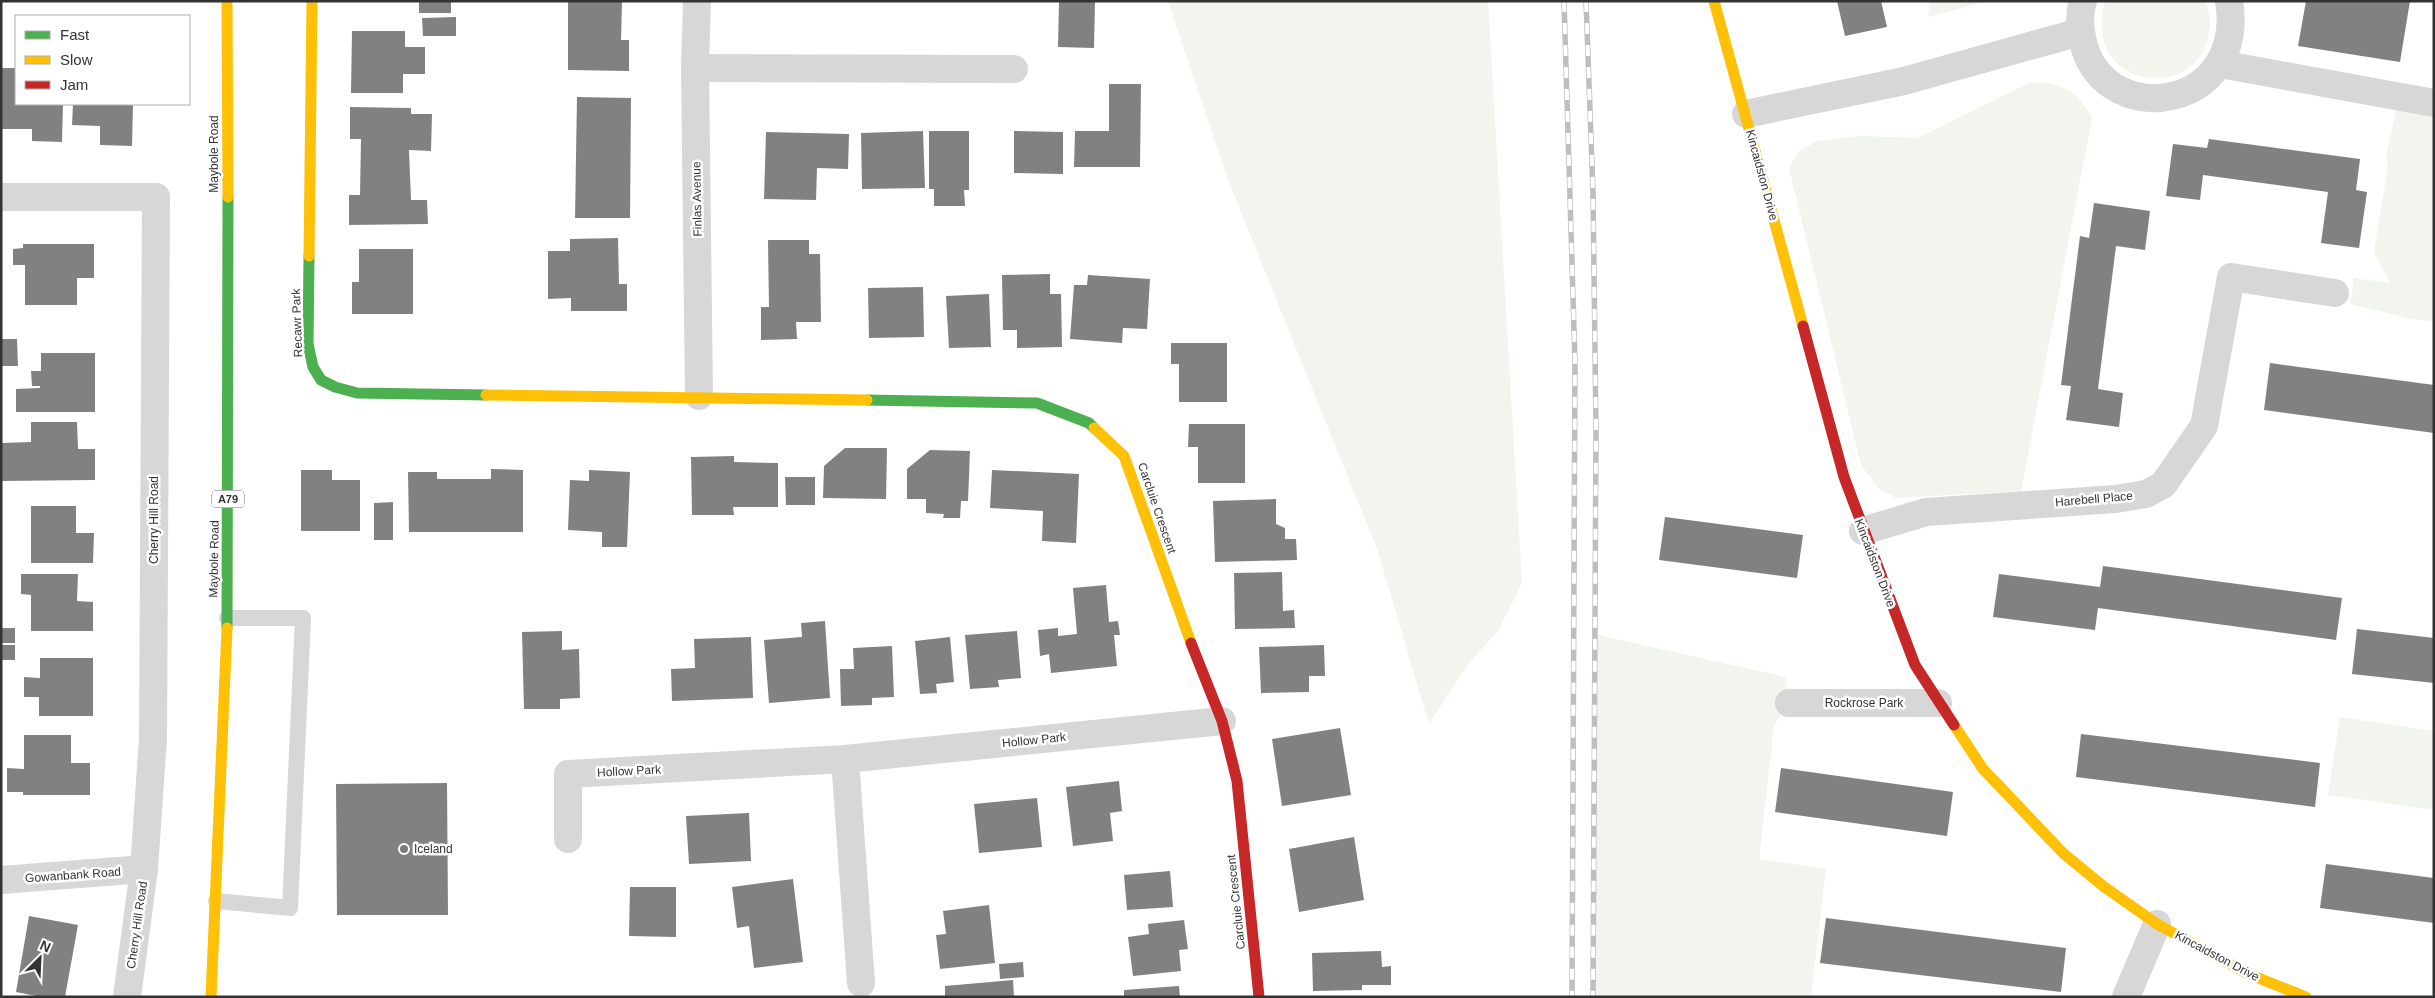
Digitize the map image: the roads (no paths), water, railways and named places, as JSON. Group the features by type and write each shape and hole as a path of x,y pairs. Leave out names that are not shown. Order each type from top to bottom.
{"street":[{"name":"Maybole Road","path":"210,997 216,901 227,618 229,420 227,1"},
{"name":"Recawr Park","path":"312,1 308,344 313,370 330,387 357,393 699,396"},
{"name":"Finlas Avenue","path":"697,1 695,68 699,396"},
{"name":"Kincaidston Drive","path":"1714,1 1844,477 1862,531 1915,665 1938,703 1983,769 2062,853 2103,886 2157,924 2246,973 2306,997"},
{"path":"2083,1 2080,10 2080,32 2087,55 2101,75 2120,90 2141,97 2164,98 2186,93 2205,80 2220,64 2229,43 2232,21 2229,1"},
{"name":"Kincaidston Drive","path":"1746,114 1904,81 2080,32"},
{"path":"2220,64 2434,103"},
{"path":"695,68 1014,68"},
{"name":"Cherry Hill Road","path":"1,197 156,197 153,738 144,869 127,997"},
{"name":"Harebell Place","path":"1862,531 1926,512 2116,499 2146,494 2162,485 2204,426 2231,277 2335,293"},
{"name":"Carcluie Crescent","path":"699,396 1037,403 1089,423 1124,456 1173,597 1222,721 1237,781 1259,997"},
{"name":"Rockrose Park","path":"1789,703 1938,703"},
{"name":"Hollow Park","path":"568,839 568,774 845,759 1222,721"},
{"path":"845,759 861,983"},
{"name":"Gowanbank Road","path":"1,880 144,869"},
{"path":"2126,997 2157,924"}],"lane":[{"path":"216,901 290,908 303,618 227,618"}],"railway":[{"path":"1564,1 1575,362 1572,997"},
{"path":"1586,1 1593,192 1596,430 1593,997"}],"place":[{"name":"Iceland","path":"404,849"}]}
